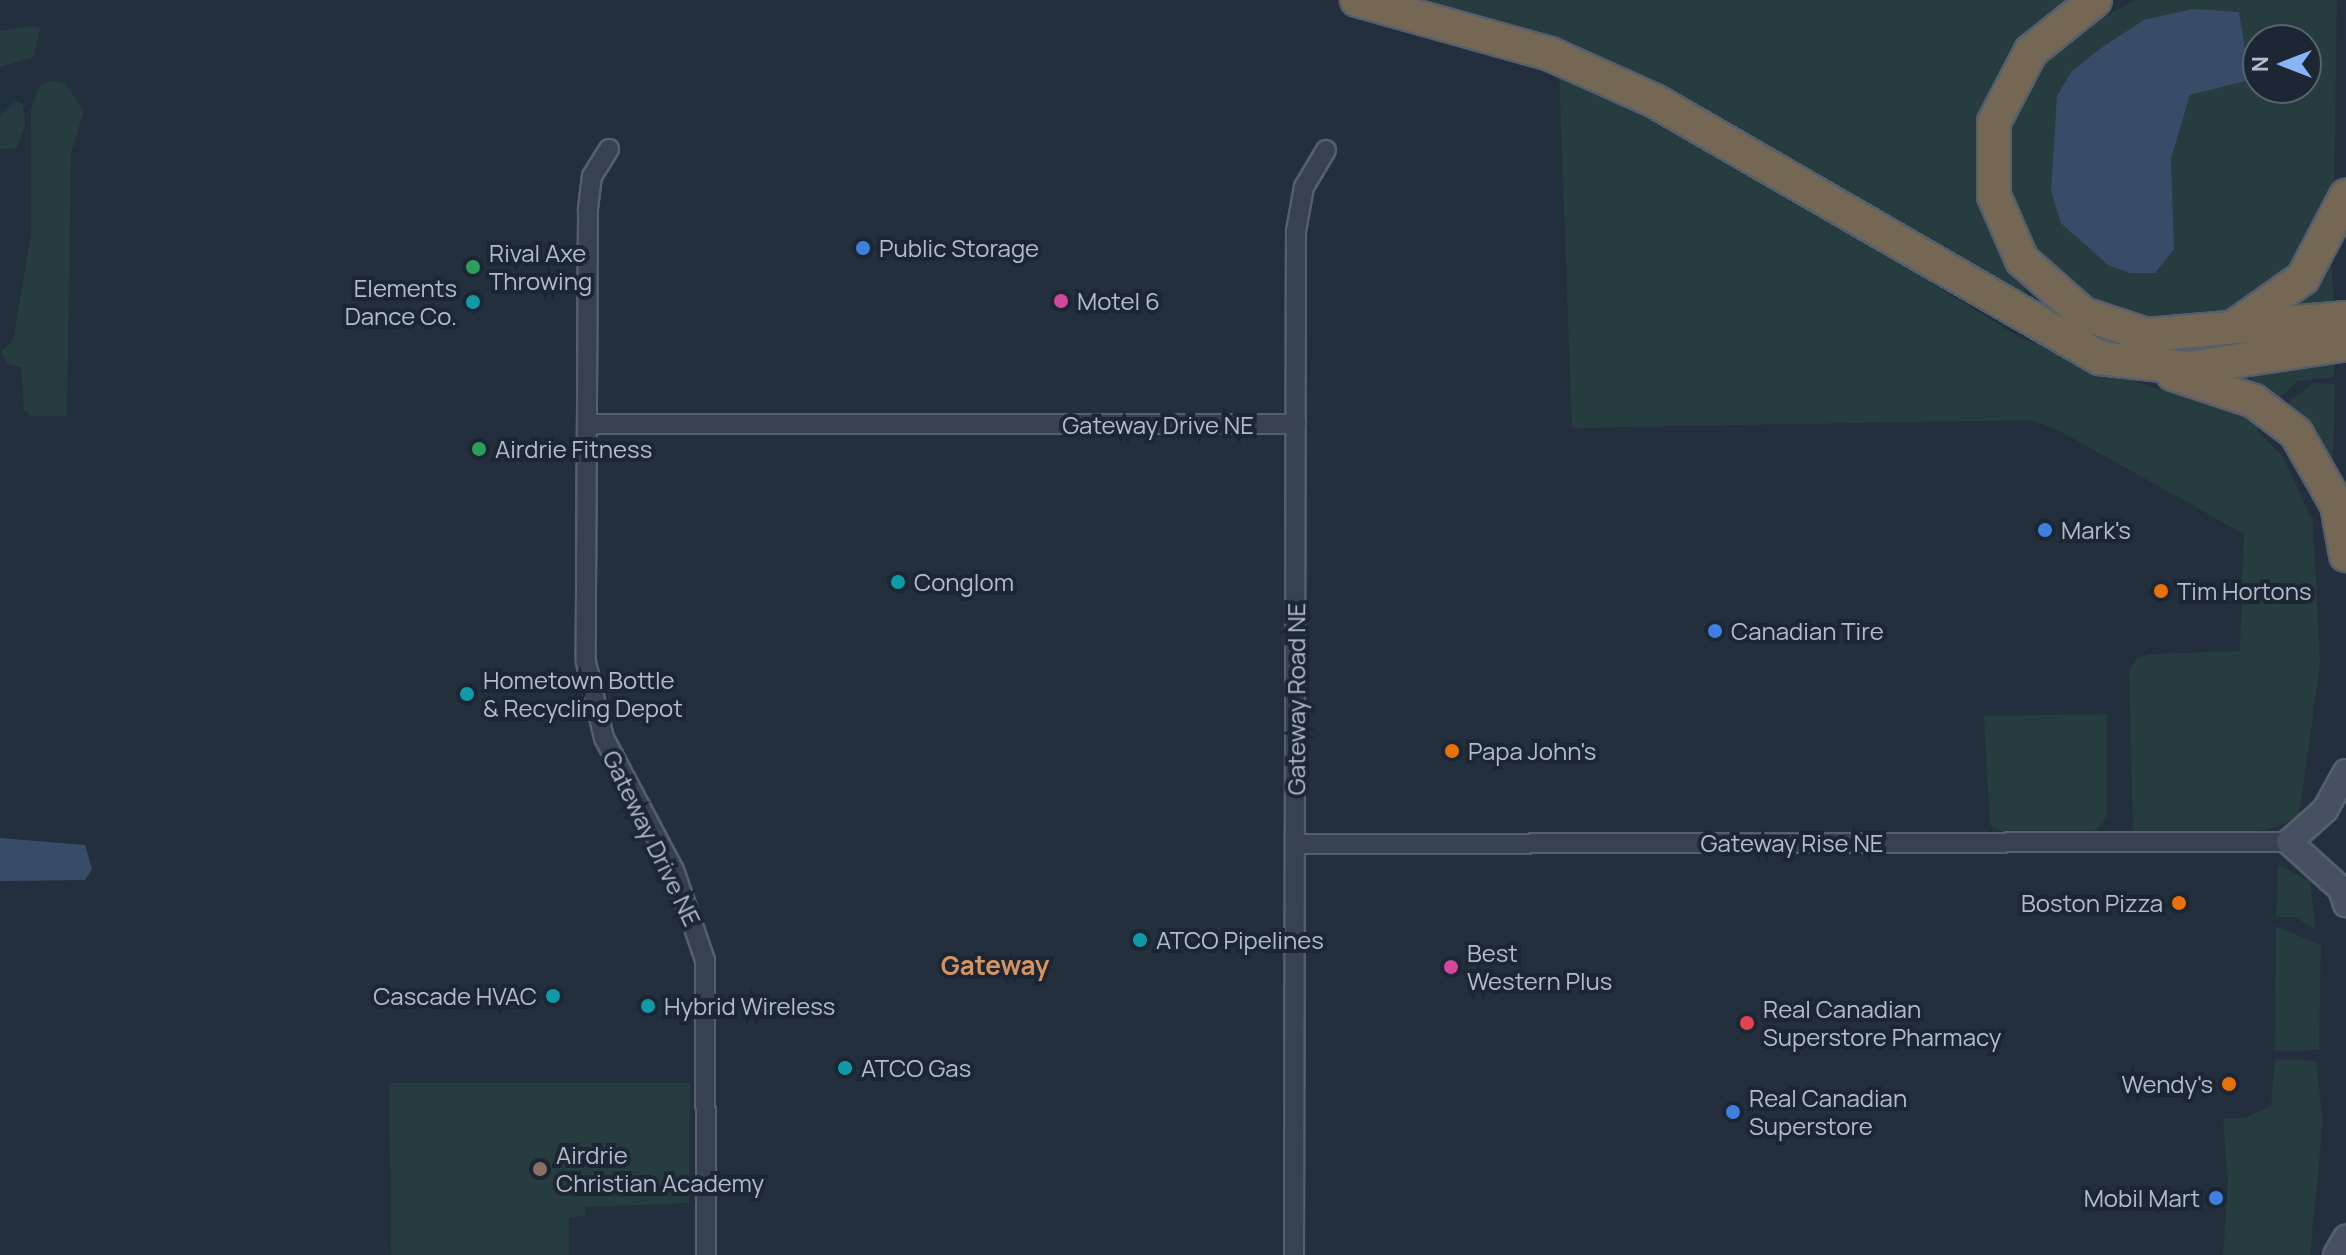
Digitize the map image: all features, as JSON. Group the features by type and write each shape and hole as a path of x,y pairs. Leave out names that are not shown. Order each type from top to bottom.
{"highway":[{"path":"1357,0 1550,54 1655,101 2075,347 2234,392 2296,433 2337,505 2346,555"},
{"path":"2095,0 2047,33 2000,102 1991,169 2010,243 2051,291 2102,323 2147,335 2226,332 2346,318"},
{"path":"2226,332 2306,274 2346,196"},
{"path":"2151,368 2346,344"}],"main road":[{"path":"2346,772 2325,810 2289,842 2341,889 2346,904"},
{"path":"2336,1255 2346,1238"}],"street":[{"name":"Gateway Drive NE","path":"609,149 592,176 588,211 591,694 612,758 693,914 705,960 706,1255"},
{"name":"Gateway Road NE","path":"1294,1255 1296,231 1304,187 1326,150"},
{"name":"Gateway Drive NE","path":"587,424 1296,424"},
{"name":"Gateway Rise NE","path":"1295,844 2289,842"}],"green space":[{"path":"1399,0 2075,0 2026,37 1991,90 1980,144 2012,269 2037,310 1706,119"},
{"path":"2135,0 2337,0 2334,201 2297,256 2242,310 2152,324 2108,316 2024,243 2004,188 2006,144 2032,76 2069,36"},
{"path":"31,26 40,28 34,57 0,67 0,31"},
{"path":"1559,72 1771,183 2019,337 2144,385 2258,417 2258,431 2283,457 2313,522 2320,664 2299,817 2267,830 2133,831 2129,670 2138,657 2154,654 2240,651 2244,534 2058,430 2031,420 1572,428"},
{"path":"51,80 65,83 84,111 71,153 67,416 32,416 24,410 21,367 7,364 1,352 13,340 31,235 31,109 39,87"},
{"path":"15,102 23,104 25,124 17,148 0,149 0,116"},
{"path":"2331,257 2334,305 2282,309"},
{"path":"2334,359 2334,377 2297,381 2275,403 2223,376"},
{"path":"2313,383 2335,384 2333,468 2282,407"},
{"path":"2107,714 2107,816 2093,834 2005,833 1990,825 1984,716"},
{"path":"2278,865 2310,881 2316,930 2295,917 2276,917"},
{"path":"2276,926 2321,945 2319,1050 2275,1051"},
{"path":"2275,1059 2316,1061 2323,1122 2310,1255 2223,1255 2228,1184 2223,1118 2245,1118 2271,1106"},
{"name":"Airdrie Christian Academy","path":"389,1083 690,1083 689,1203 586,1207 585,1216 569,1217 569,1255 391,1255"}],"water":[{"path":"2192,9 2239,12 2242,82 2190,95 2171,158 2174,249 2155,273 2130,273 2108,265 2061,223 2051,191 2057,96 2071,72 2144,20"},
{"path":"0,838 85,845 92,869 85,880 0,881"}],"place":[{"name":"Public Storage","path":"863,248"},
{"name":"Rival Axe Throwing","path":"473,267"},
{"name":"Motel 6","path":"1061,301"},
{"name":"Elements Dance Co.","path":"473,302"},
{"name":"Airdrie Fitness","path":"479,449"},
{"name":"Mark's","path":"2045,530"},
{"name":"Conglom","path":"898,582"},
{"name":"Tim Hortons","path":"2161,591"},
{"name":"Canadian Tire","path":"1715,631"},
{"name":"Hometown Bottle & Recycling Depot","path":"467,694"},
{"name":"Papa John's","path":"1452,751"},
{"name":"Boston Pizza","path":"2179,903"},
{"name":"ATCO Pipelines","path":"1140,940"},
{"name":"Best Western Plus","path":"1451,967"},
{"name":"Cascade HVAC","path":"553,996"},
{"name":"Hybrid Wireless","path":"648,1006"},
{"name":"Real Canadian Superstore Pharmacy","path":"1747,1023"},
{"name":"ATCO Gas","path":"845,1068"},
{"name":"Wendy's","path":"2229,1084"},
{"name":"Real Canadian Superstore","path":"1733,1112"},
{"name":"Airdrie Christian Academy","path":"540,1169"},
{"name":"Mobil Mart","path":"2216,1198"}],"district":[{"name":"Gateway","path":"995,966"}]}
